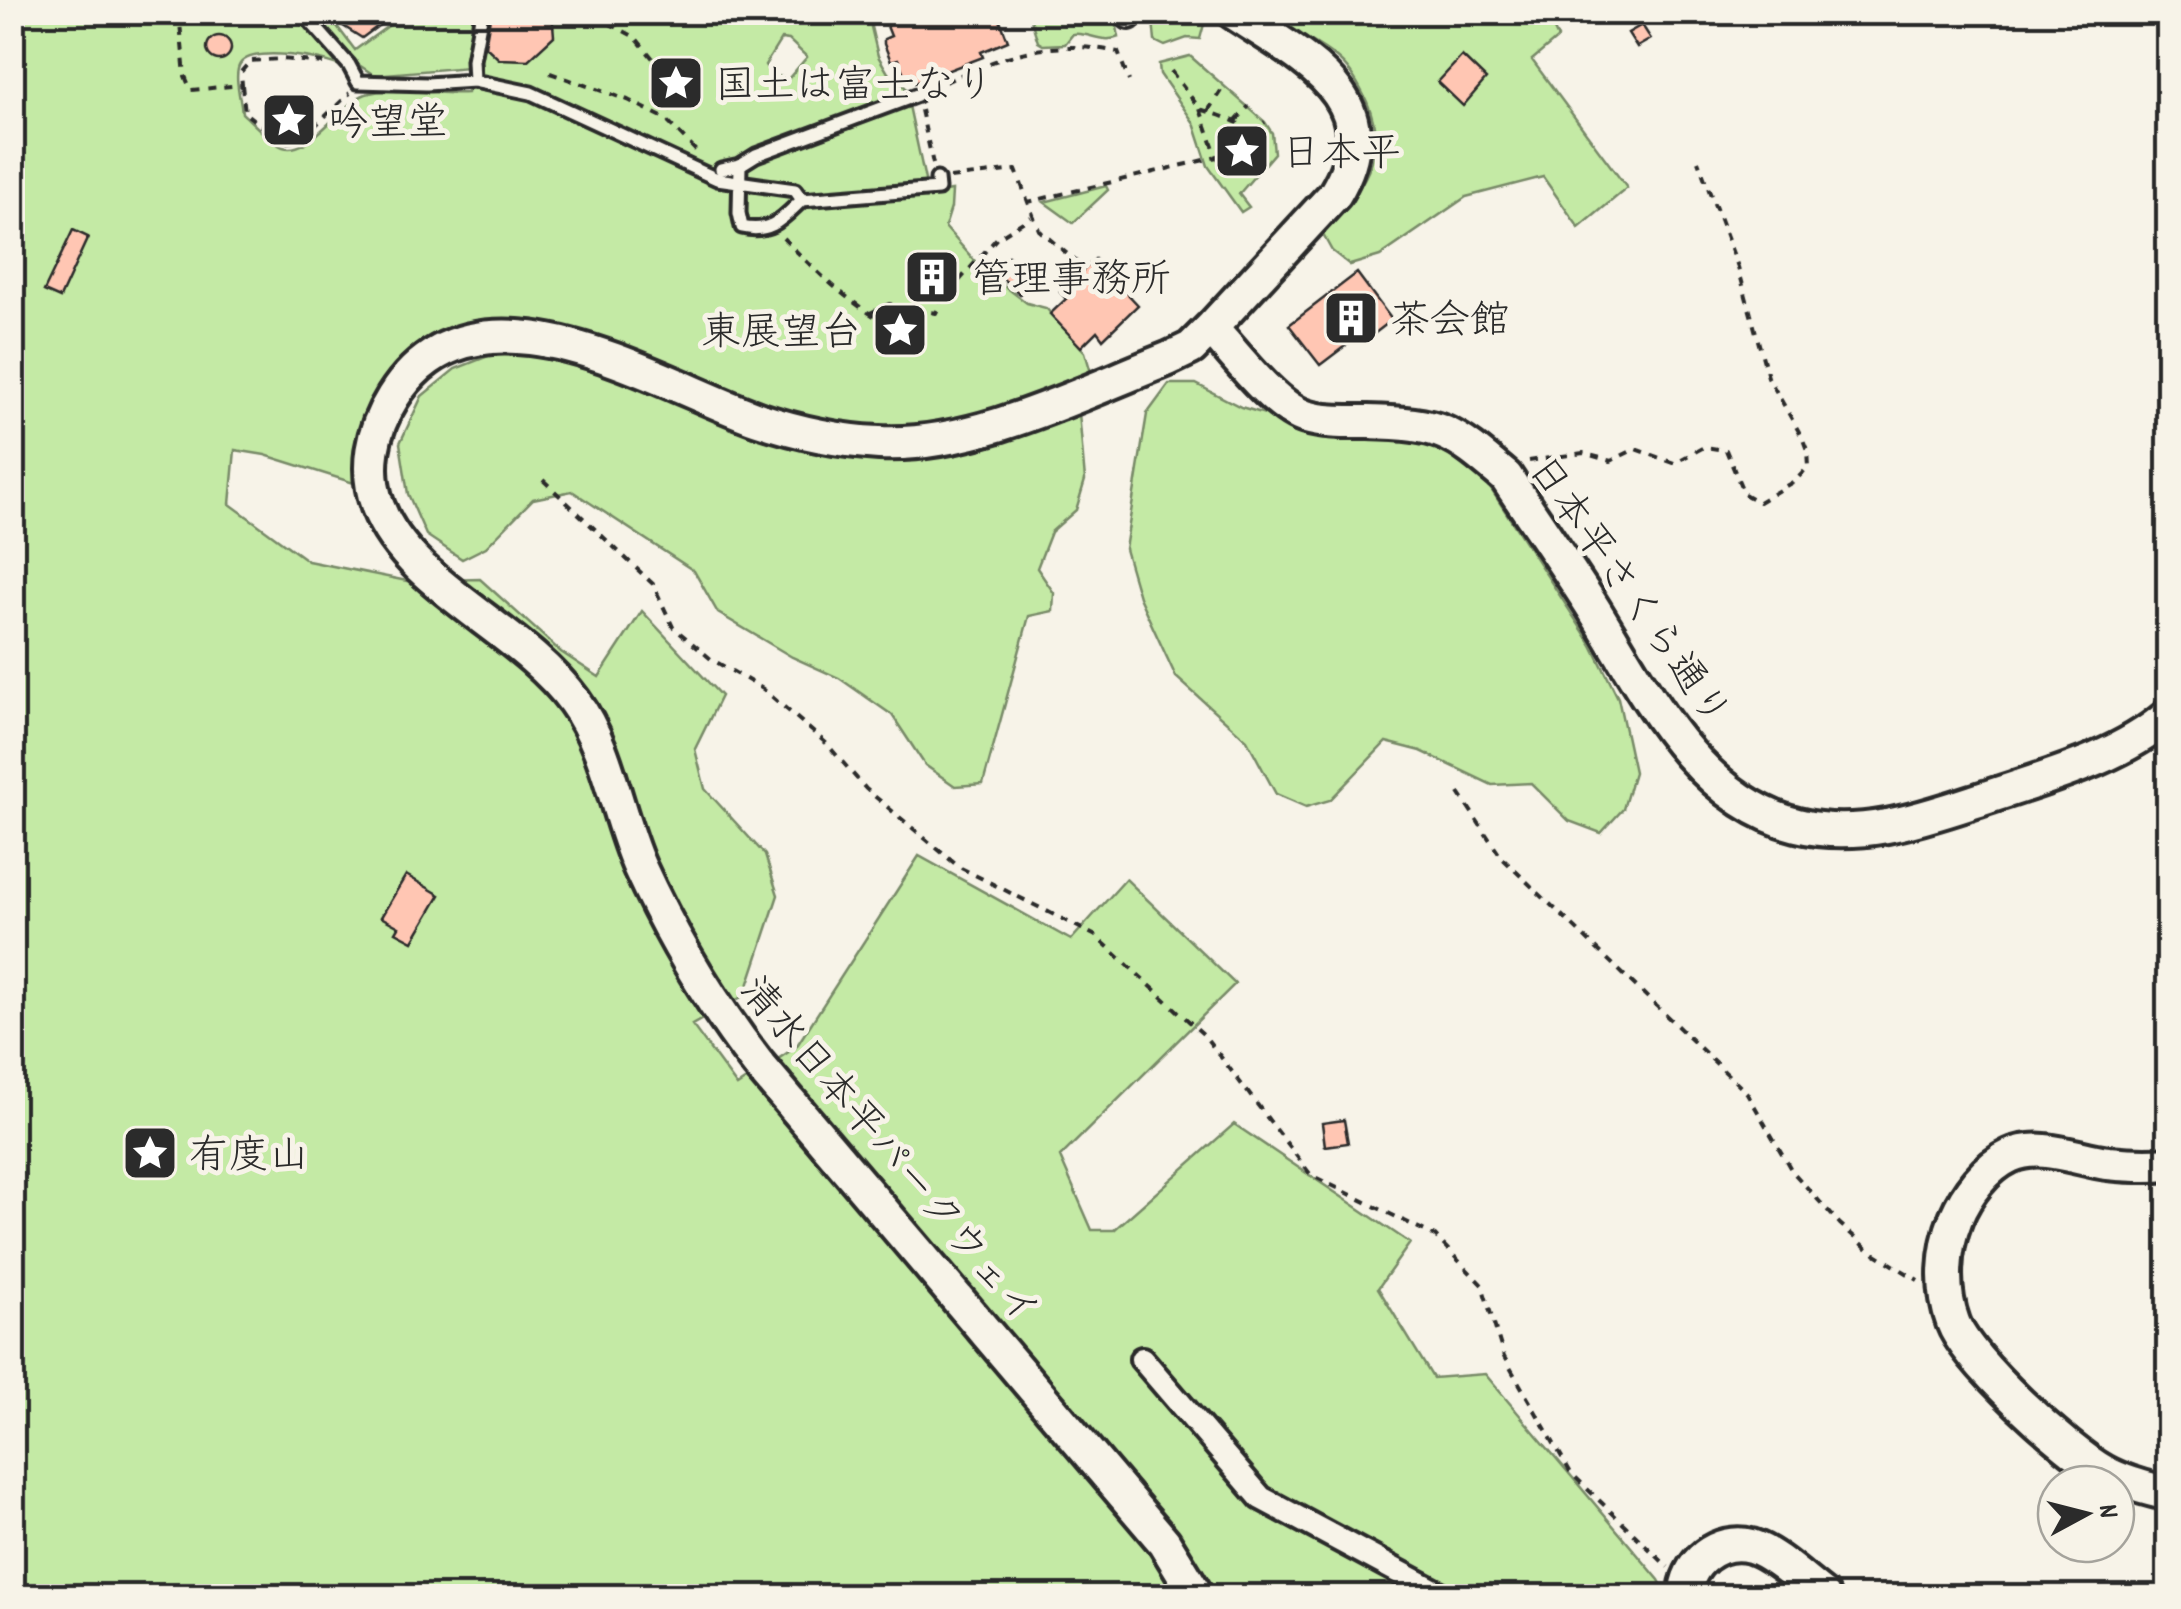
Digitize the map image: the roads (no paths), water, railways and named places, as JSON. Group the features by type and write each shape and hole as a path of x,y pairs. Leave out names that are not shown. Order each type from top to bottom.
{"street":[{"path":"1211,328 1334,194 1351,157 1346,107 1336,86 1319,69 1233,12"},
{"name":"清水日本平パークウェイ","path":"1198,1596 1164,1542 725,1021 697,977 639,866 589,725 576,703 531,652 420,565 388,526 378,505 370,458 376,429 398,388 442,352 460,344 506,336 568,344 618,360 762,420 844,440 908,442 978,429 1038,409 1168,360 1190,348 1211,328"},
{"name":"日本平さくら通り","path":"1211,328 1283,404 1305,417 1409,423 1460,438 1502,474 1665,722 1696,760 1740,798 1797,825 1835,829 1907,822 2092,760 2154,729 2168,716"},
{"path":"2168,1164 2106,1163 2034,1151 2012,1155 1977,1183 1960,1210 1949,1236 1945,1266 1954,1325 1970,1349 2059,1438 2105,1472 2168,1494"},
{"path":"1142,1359 1261,1498 1444,1596"},
{"path":"1686,1590 1691,1568 1706,1555 1726,1547 1751,1546 1824,1596"}],"lane":[{"path":"302,12 349,65 358,82 474,81 531,93 717,180 795,190 802,200"},
{"path":"474,81 473,60 482,12"},
{"path":"721,169 917,95"},
{"path":"740,164 742,227 757,231 772,228 802,200 938,188 937,179"}],"place":[{"name":"国土は富士なり","path":"676,83"},
{"name":"吟望堂","path":"289,120"},
{"name":"日本平","path":"1242,151"},
{"name":"管理事務所","path":"932,277"},
{"name":"茶会館","path":"1351,318"},
{"name":"東展望台","path":"900,330"},
{"name":"有度山","path":"150,1153"}]}
